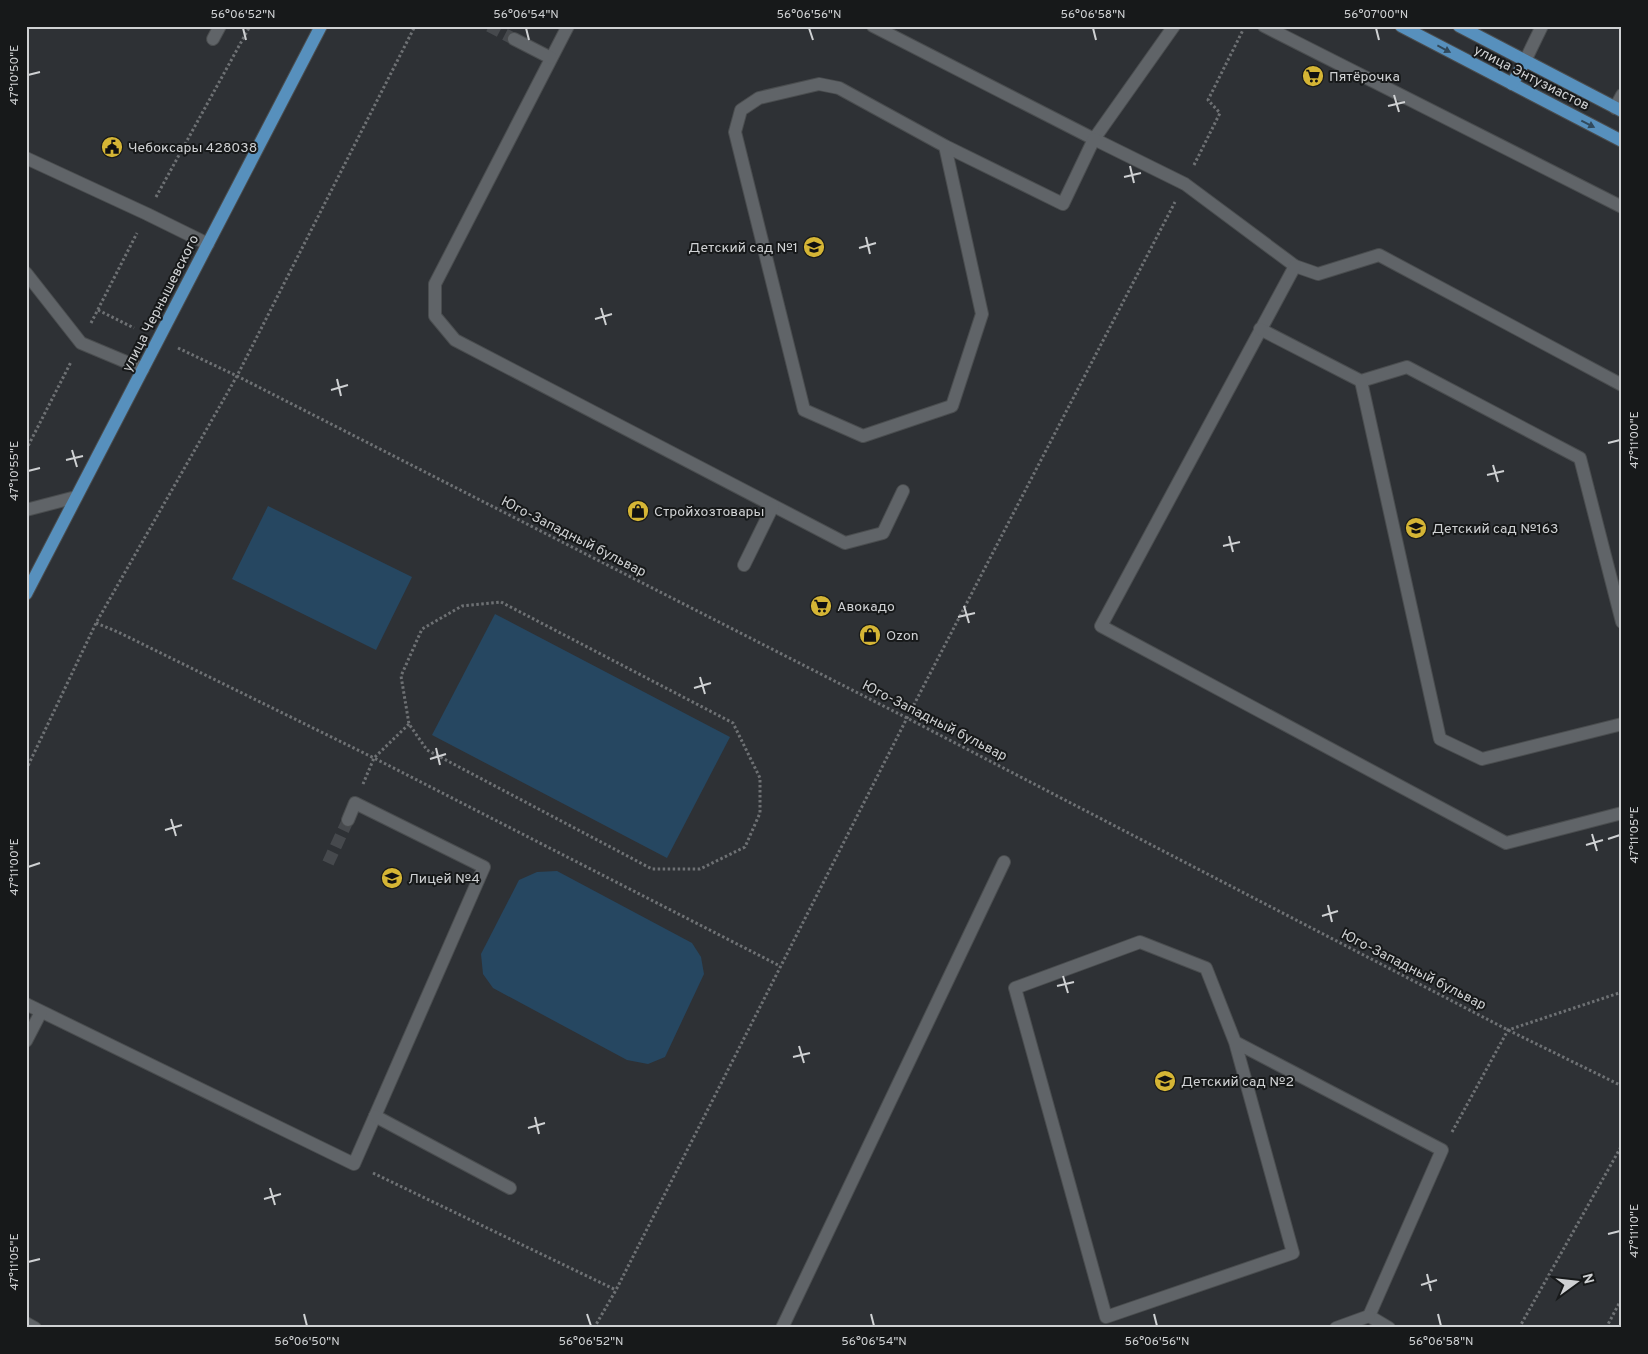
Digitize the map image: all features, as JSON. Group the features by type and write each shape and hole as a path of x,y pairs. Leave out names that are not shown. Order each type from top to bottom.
{"main road":[{"name":"улица Чернышевского","path":"26,594 321,26"},
{"name":"улица Энтузиастов","path":"1401,26 1622,141"},
{"name":"улица Энтузиастов","path":"1458,26 1619,109"},
{"path":"1512,84 1525,61"}],"lane":[{"path":"214,39 220,26"},
{"path":"568,26 436,284 435,316 455,340 845,543 883,533 903,491"},
{"path":"874,26 1184,184 1295,266 1318,274 1378,255 1622,385"},
{"path":"945,146 982,314 952,406 863,436 804,410 735,132 741,110 759,98 819,84 839,88 945,146 1062,204 1094,139 1174,26"},
{"path":"1264,26 1622,207"},
{"path":"1525,61 1542,26"},
{"path":"514,39 550,58"},
{"path":"1619,109 1622,95"},
{"path":"26,158 208,244"},
{"path":"1295,266 1101,626 1506,843 1622,813"},
{"path":"26,273 81,343 143,369"},
{"path":"1260,329 1361,381 1407,367 1580,458 1622,622"},
{"path":"1361,381 1440,739 1482,759 1622,724"},
{"path":"26,510 76,497"},
{"path":"744,565 773,506"},
{"path":"26,1004 354,1164 484,867 356,803 348,820"},
{"path":"782,1328 1004,862"},
{"path":"1234,1042 1292,1253 1106,1317 1016,988 1140,942 1206,968 1234,1042 1442,1150 1369,1316 1336,1328"},
{"path":"26,1041 41,1012"},
{"path":"375,1116 510,1188"},
{"path":"1369,1316 1389,1328"},
{"path":"26,1323 35,1328"}],"path":[{"path":"26,450 147,214 250,26"},
{"path":"26,770 96,623 237,376 415,26"},
{"path":"594,1328 616,1290 780,966 1220,113 1208,100 1245,26"},
{"path":"98,310 134,328"},
{"name":"Юго-Западный бульвар","path":"174,346 237,376 908,718 1508,1030 1622,1086"},
{"path":"501,602 733,723 760,778 760,812 745,847 700,869 652,869 427,750 409,724 401,676 422,629 462,606 501,602"},
{"path":"96,623 127,636 374,758 780,966"},
{"path":"356,803 374,758 409,724"},
{"path":"1442,1150 1508,1030 1622,992"},
{"path":"1519,1328 1622,1145"},
{"path":"354,1164 616,1290"},
{"path":"1606,1328 1622,1298"}],"shaded area":[{"path":"268,506 412,577 376,650 232,579"},
{"path":"495,614 730,737 667,858 432,735"},
{"path":"557,871 692,943 701,957 704,974 665,1057 648,1064 627,1060 493,988 483,974 481,954 519,880 537,872"}],"tunnel":[{"path":"489,26 514,39"},
{"path":"328,863 348,820"}],"place":[{"name":"Пятёрочка","path":"1313,76"},
{"name":"Чебоксары 428038","path":"112,147"},
{"name":"Детский сад №1","path":"814,247"},
{"name":"Стройхозтовары","path":"638,511"},
{"name":"Детский сад №163","path":"1416,528"},
{"name":"Авокадо","path":"821,606"},
{"name":"Ozon","path":"870,635"},
{"name":"Лицей №4","path":"392,878"},
{"name":"Детский сад №2","path":"1165,1081"}]}
